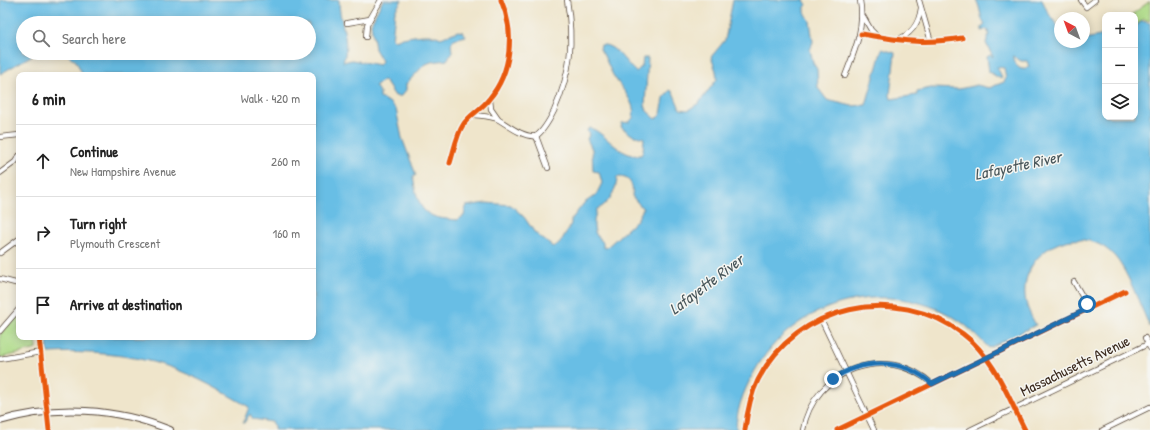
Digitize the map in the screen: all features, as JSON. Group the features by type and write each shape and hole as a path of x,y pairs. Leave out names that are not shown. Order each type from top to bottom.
{"main road":[{"path":"0,421 48,412 87,411 110,413 134,418 170,430"}],"street":[{"path":"366,37 367,26 381,0"},
{"path":"450,163 461,128 496,91 505,69 510,45 507,15 502,0"},
{"path":"536,136 552,115 564,87 571,50 570,22 567,0"},
{"path":"845,76 861,34 862,14 860,0"},
{"path":"919,0 931,42"},
{"path":"1080,0 1086,7 1095,0"},
{"path":"893,40 905,36 915,27 920,16 921,8"},
{"path":"862,14 871,30 879,37"},
{"path":"347,23 370,19"},
{"path":"861,34 893,40 931,42 962,38"},
{"path":"490,99 491,109 498,120"},
{"path":"474,115 498,120 507,126 532,136 536,136"},
{"path":"0,137 16,135"},
{"path":"536,136 548,168"},
{"path":"0,173 16,160"},
{"path":"0,253 16,241"},
{"path":"0,280 16,283"},
{"path":"1074,282 1089,308"},
{"path":"837,430 1125,291"},
{"path":"745,430 749,403 763,371 787,342 821,319 844,310 869,306 894,306 911,309 932,316 954,327 975,343 987,357 1025,430"},
{"path":"0,332 16,313"},
{"path":"821,319 874,430"},
{"name":"Massachusetts Avenue","path":"970,430 1149,346 1145,338"},
{"path":"39,340 49,430"},
{"path":"0,359 41,352"},
{"path":"803,430 807,414 818,395 828,384 846,371 869,364 892,364 913,370 932,384"},
{"path":"1103,430 1150,407"}],"green space":[{"path":"1150,1 1150,21 1144,19 1138,24 1138,12 1135,12"},
{"path":"16,316 16,340 36,340 37,349 0,358 0,334"}],"water":[{"name":"Lafayette River","path":"0,0 339,0 346,46 343,62 352,60 379,65 382,61 375,49 371,23 383,0 402,0 395,11 392,40 424,35 441,38 458,31 463,32 466,36 454,39 451,44 452,52 447,60 431,62 424,65 406,84 406,90 401,96 395,96 383,80 375,86 380,93 380,98 389,102 396,109 402,138 416,175 413,177 422,208 435,217 457,220 464,216 466,206 486,203 511,205 524,217 535,233 553,247 560,243 571,224 571,220 584,203 596,195 602,183 599,172 593,171 592,149 587,139 589,135 587,130 590,128 595,130 616,147 628,154 641,155 643,152 644,138 632,135 621,127 622,123 629,122 633,118 633,107 627,95 611,72 600,49 601,45 611,47 636,72 642,66 643,58 648,58 645,105 647,111 656,119 661,114 664,98 670,90 673,92 680,109 688,110 699,103 717,79 711,57 725,40 733,0 804,0 807,5 805,7 805,12 810,21 813,42 810,49 813,63 817,69 818,88 827,100 852,106 866,105 882,49 895,53 890,95 891,99 917,95 917,91 931,88 959,89 977,85 989,88 1004,82 1006,78 1004,68 997,67 1002,77 1001,79 989,72 987,57 990,55 993,57 986,43 989,34 987,29 982,31 982,27 985,25 976,0 1042,0 1054,20 1054,48 1090,48 1090,38 1102,36 1102,120 1138,120 1138,24 1142,21 1150,23 1150,327 1130,281 1116,258 1103,246 1088,241 1072,240 1057,244 1044,252 1033,264 1026,279 1025,296 1029,311 1036,325 989,348 955,318 929,306 902,299 874,298 847,302 821,310 798,324 776,342 759,364 746,387 740,404 736,421 736,430 274,430 274,425 272,422 253,419 250,414 243,423 249,407 178,370 153,362 108,354 78,352 48,353 47,340 316,340 316,72 82,72 75,60 316,60 316,16 16,16 16,60 24,60 0,74","holes":["1013,56 1021,61 1027,61 1029,67 1021,69 1014,62","617,177 625,178 632,185 632,196 643,209 637,220 606,248 603,247 603,242 596,235 594,227 597,209 605,204 612,196 616,186"]}],"cycle path":[{"path":"450,163 463,125 486,103 503,77 507,64 509,38 508,25 501,0"},
{"path":"861,34 911,41 934,41 962,38"},
{"path":"837,430 1125,291"},
{"path":"745,430 749,405 753,392 758,380 775,354 797,334 822,319 850,310 879,306 908,309 937,318 963,334 974,343 992,366 1025,430"},
{"path":"39,340 49,430"}],"route":[{"path":"833,379 846,371 855,368 869,364 884,364 913,370 926,378 932,384 1089,308 1087,304"}]}
